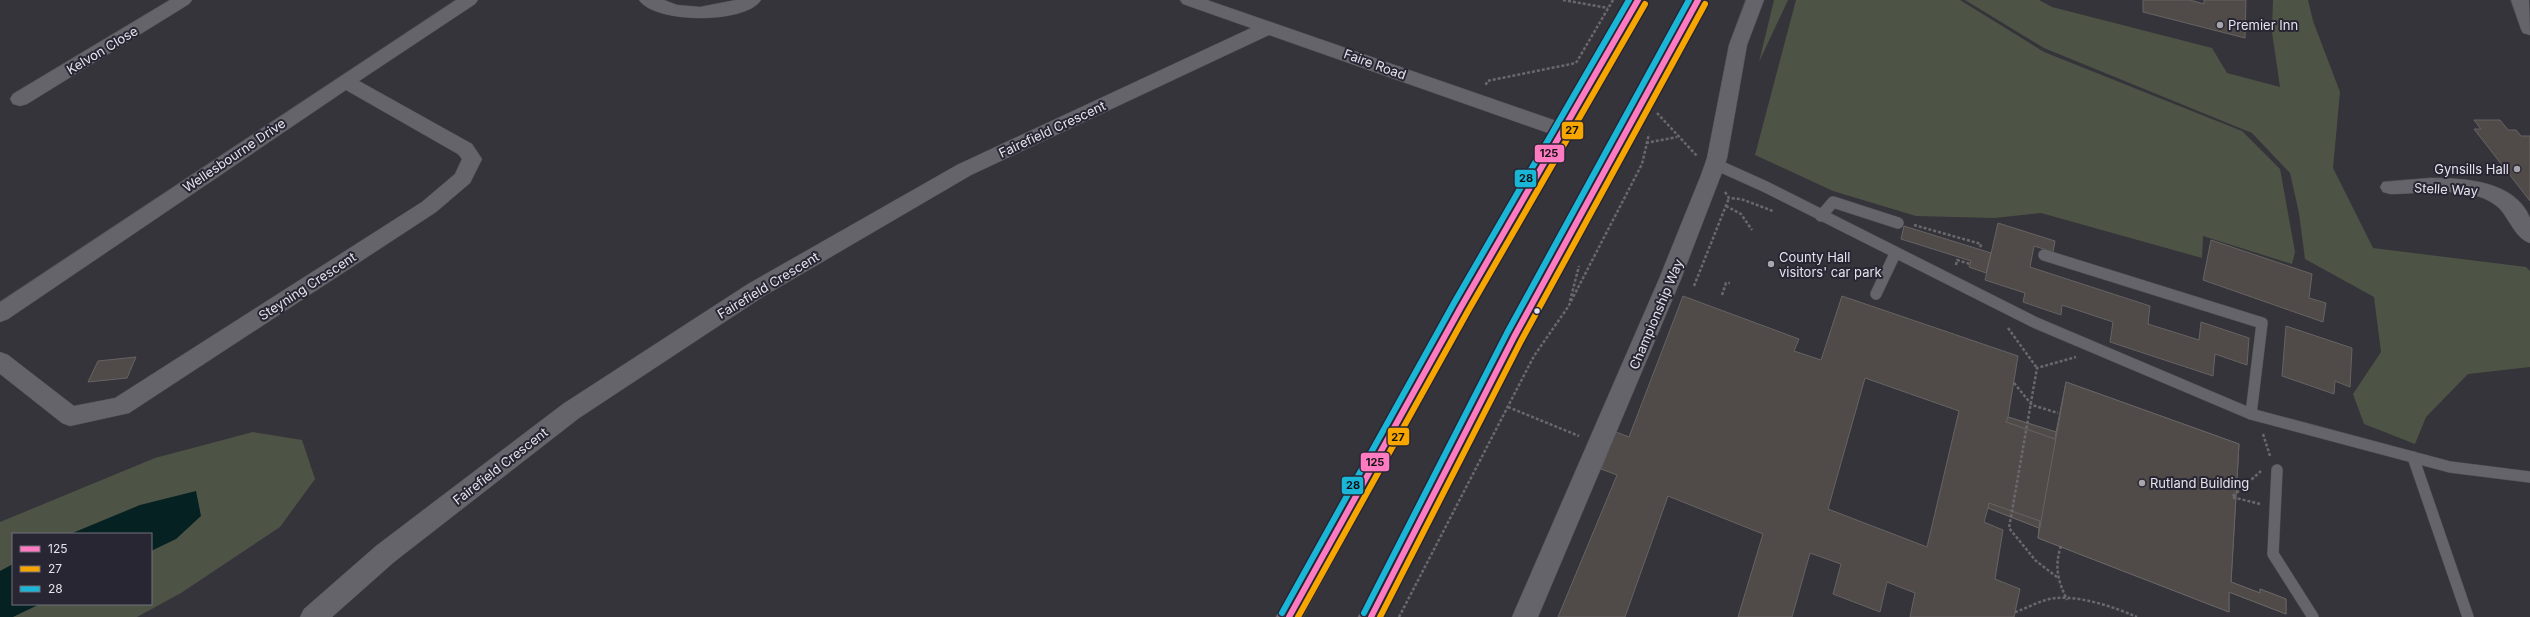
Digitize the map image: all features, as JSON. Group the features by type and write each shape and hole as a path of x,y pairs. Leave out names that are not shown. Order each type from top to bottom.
{"highway":[{"path":"1289,617 1561,130 1638,0"},
{"path":"1371,617 1518,330 1698,0"}],"street":[{"name":"Kelvon Close","path":"20,99 184,0"},
{"name":"Wellesbourne Drive","path":"0,312 345,80 469,0"},
{"path":"648,0 683,12 707,14 731,10 752,0"},
{"name":"Faire Road","path":"1189,0 1270,27 1561,130"},
{"name":"Championship Way","path":"1525,617 1682,251 1714,167 1738,45 1755,0"},
{"path":"2520,0 2530,29"},
{"name":"Fairefield Crescent","path":"313,617 385,554 571,412 756,290 964,170 1270,27"},
{"name":"Steyning Crescent","path":"0,361 70,416 121,406 429,208 463,178 472,158 465,149 345,80"},
{"name":"Stelle Way","path":"2390,187 2462,187 2487,191 2507,204 2530,235"}],"lane":[{"path":"1714,167 1766,187 1895,254 2034,322 2251,414 2450,467 2530,477"},
{"path":"1821,216 1833,202 1898,223"},
{"path":"1876,294 1895,254"},
{"path":"2044,255 2262,323 2251,414"},
{"path":"2413,457 2468,617"},
{"path":"2274,466 2273,554 2311,611 2313,617"}],"path":[{"path":"1563,0 1608,8"},
{"path":"1491,87 1485,85 1487,81 1576,63 1613,0"},
{"path":"1654,117 1655,111 1678,137 1714,167"},
{"path":"1399,617 1534,356 1568,308 1642,164 1650,130"},
{"path":"1646,143 1678,137"},
{"path":"1694,286 1729,198"},
{"path":"1726,206 1741,214 1752,230"},
{"path":"1898,223 1903,222 1981,244 1980,249"},
{"path":"1962,269 1956,268 1957,260 1970,264"},
{"path":"1568,308 1579,266"},
{"path":"1722,295 1726,283 1730,283"},
{"path":"2015,338 2037,368 2032,405 2009,528 2036,561 2056,577"},
{"path":"2037,368 2048,365"},
{"path":"2014,383 2032,405 2058,413"},
{"path":"1508,407 1599,445"},
{"path":"2261,427 2274,466 2232,497 2261,504"},
{"path":"2061,546 2055,562 2056,577 2067,600"},
{"path":"2015,612 2056,598 2121,610 2137,617"}],"shaded area":[{"path":"1774,0 1788,0 1759,62"},
{"path":"1796,0 1960,0 2044,52 2242,131 2280,169 2295,252 2292,264 2203,236 2202,258 2041,213 1994,218 1916,216 1833,191 1755,155"},
{"path":"1965,0 2039,0 2052,7 2212,48 2227,73 2280,87 2272,32 2273,0 2308,0 2313,21 2340,92 2333,168 2373,248 2526,267 2530,271 2530,367 2468,374 2426,417 2415,444 2364,424 2353,394 2381,352 2374,297 2305,259 2299,213 2290,173 2252,133 2044,48"},
{"path":"253,432 302,440 315,479 280,527 181,593 137,617 0,617 0,522 155,458"},
{"path":"196,491 201,516 176,539 152,551 152,533 72,533 140,505"},
{"path":"12,565 12,605 38,605 13,617 0,617 0,571"}],"building":[{"name":"Premier Inn","path":"2143,0 2190,0 2204,4 2204,0 2246,0 2245,38 2143,12"},
{"name":"Gynsills Hall","path":"2474,120 2500,120 2508,130 2516,130 2521,136 2530,136 2530,201 2474,129 2481,129"},
{"path":"1998,223 2055,241 2053,252 2034,246 2030,267 2150,306 2148,324 2199,340 2201,322 2249,338 2247,365 2215,354 2213,376 2110,342 2113,322 2062,305 2061,315 2023,302 2025,293 1985,280"},
{"path":"1904,226 1991,253 1986,273 1969,267 1971,261 1901,239"},
{"path":"2211,240 2312,274 2309,298 2326,303 2323,322 2203,280"},
{"path":"1683,296 1799,339 1794,351 1821,360 1842,296 2018,356 2008,417 2056,432 2066,382 2239,444 2231,582 2260,593 2260,589 2286,599 2286,614 2229,592 2229,612 2038,538 2039,528 1988,508 1984,522 2003,530 1995,579 2020,589 2014,617 1910,617 1915,593 1887,582 1880,612 1833,594 1841,564 1810,553 1792,617 1738,617 1763,534 1668,496 1625,617 1558,617 1617,475 1601,469 1616,432 1629,437","holes":["1865,378 1959,411 1927,547 1828,509"]},
{"path":"2286,326 2352,348 2350,387 2335,381 2334,394 2282,376"},
{"path":"136,357 127,378 88,382 98,361"},
{"name":"Rutland Building","path":"2066,382 2239,444 2231,582 2260,593 2260,589 2286,599 2286,614 2229,592 2229,612 2038,538"},
{"path":"2008,417 2056,432 2055,439 2006,422"},
{"path":"1989,503 2040,521 2039,528 1988,508"}],"transit line":[{"name":"28","path":"1282,613 1454,303 1629,0"},
{"name":"125","path":"1289,617 1461,307 1638,0"},
{"name":"28","path":"1364,613 1507,333 1689,0"},
{"name":"125","path":"1371,617 1514,337 1698,0"},
{"name":"27","path":"1298,617 1468,311 1645,4"},
{"name":"27","path":"1380,617 1521,341 1705,4"}],"place":[{"name":"Premier Inn","path":"2220,25"},
{"name":"Gynsills Hall","path":"2517,169"},
{"name":"County Hall visitors' car park","path":"1771,264"},
{"name":"Rutland Building","path":"2142,483"}]}
